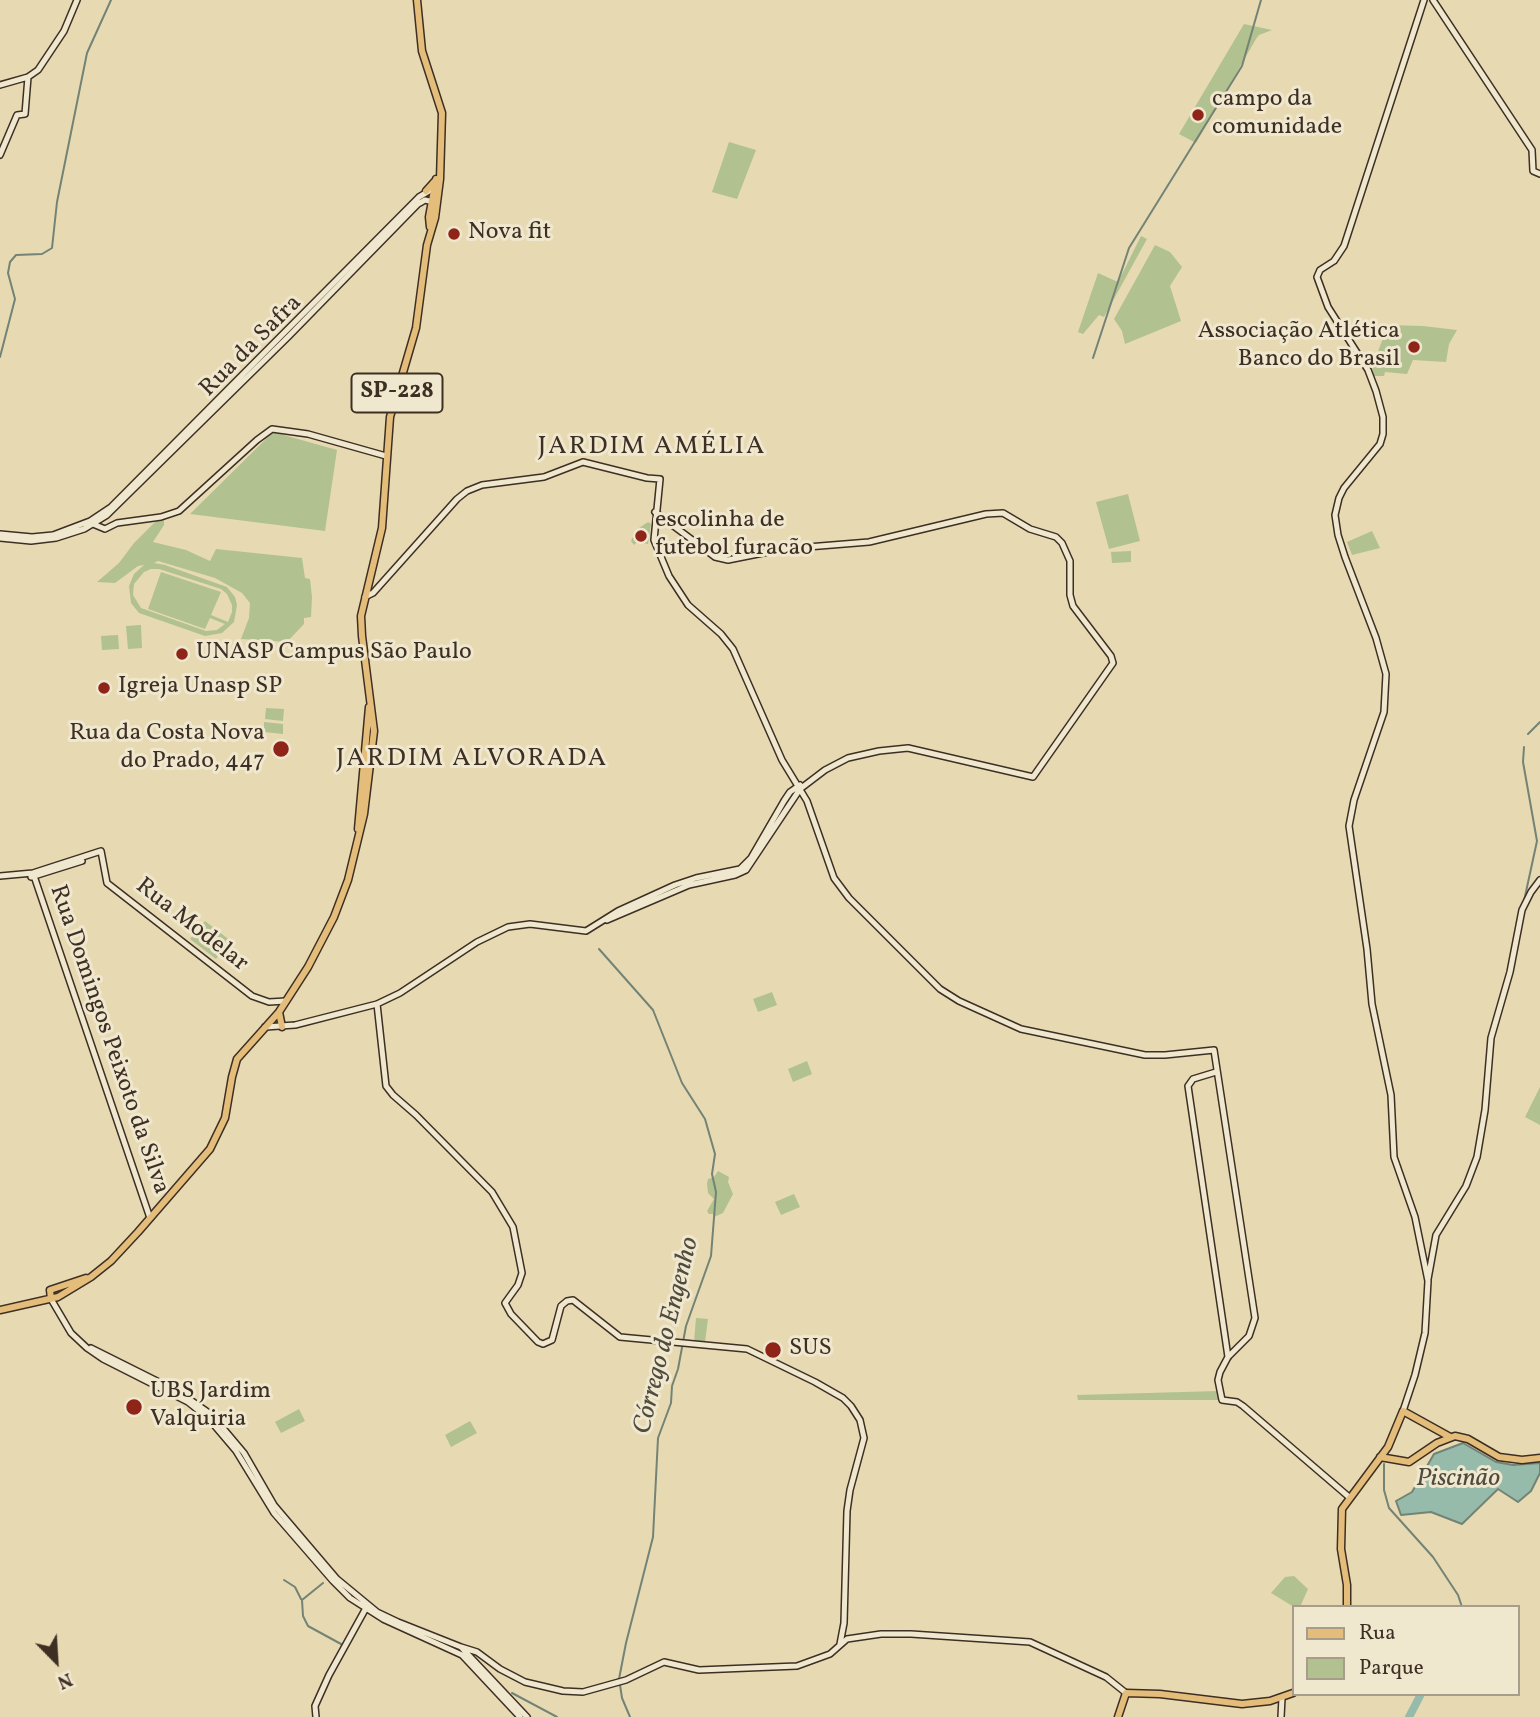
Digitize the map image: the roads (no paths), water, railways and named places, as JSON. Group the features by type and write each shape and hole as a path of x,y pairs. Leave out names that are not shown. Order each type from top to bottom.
{"main road":[{"path":"0,85 28,77 37,70 64,31 77,0"},
{"name":"SP-228","path":"0,1310 51,1299 91,1277 111,1261 210,1149 225,1118 237,1059 279,1012 310,964 334,917 348,880 356,846 370,695 361,624 383,518 390,417 416,328 441,157 442,113 422,51 417,0"},
{"path":"1424,0 1348,237 1339,255 1317,273 1317,281 1328,307 1368,370 1381,407 1383,437 1344,488 1337,503 1336,522 1347,565 1382,657 1387,688 1382,717 1354,800 1349,826 1374,1017 1391,1095 1394,1157 1415,1217 1428,1281"},
{"path":"1433,0 1532,150 1533,171 1540,174"},
{"path":"0,155 17,115 25,114 28,77"},
{"name":"SP-228","path":"437,192 436,179 441,157"},
{"path":"426,191 436,179"},
{"path":"426,191 437,192"},
{"name":"Rua da Safra","path":"112,508 426,191"},
{"name":"Rua da Safra","path":"93,524 418,204 425,200 435,202"},
{"path":"0,536 45,540 69,535 93,524 105,529 117,523 162,517 179,511 272,429 308,434 386,456"},
{"path":"365,597 373,593 457,499 473,488 492,482 544,477 583,462 660,479 654,540 669,576 688,605 722,634 733,649 782,760 813,813 837,884 927,977 951,997 1035,1034 1145,1055 1214,1050 1255,1313 1249,1336 1228,1357 1219,1376 1222,1399 1243,1406 1349,1497"},
{"path":"0,536 53,535 90,521 112,508 117,516 117,523"},
{"path":"265,1027 282,1027 324,1019 377,1004 400,993 477,942 508,927 530,924 582,932 624,908 675,885 735,871 743,867 790,792 848,758 901,748 1033,777 1113,663 1111,656 1073,606 1070,561 1062,543 1056,537 1034,531 997,512 869,542 783,549 735,560 715,557 655,512"},
{"path":"356,636 363,643"},
{"name":"Rua Modelar","path":"33,875 101,853 105,881 124,897 252,996 269,1003 286,1001"},
{"path":"0,878 33,875"},
{"name":"Rua Domingos Peixoto da Silva","path":"33,875 150,1218"},
{"path":"1347,1605 1348,1592 1341,1549 1342,1509 1388,1447 1415,1375 1425,1333 1428,1281 1436,1235 1466,1186 1477,1157 1485,1110 1490,1038 1510,972 1522,911 1540,880"},
{"path":"377,1004 383,1073 388,1089 492,1192 513,1227 522,1272 518,1285 505,1300 506,1306 541,1344 554,1337 560,1310 563,1304 570,1300 580,1304 617,1336 623,1338 754,1352 843,1398 856,1412 864,1437 847,1510 844,1623 840,1644"},
{"path":"279,1012 282,1027"},
{"path":"1216,1072 1194,1079 1188,1086 1228,1357"},
{"path":"51,1299 71,1333 79,1341 179,1392 212,1415 244,1453 278,1510 337,1579 366,1607 398,1626 470,1659"},
{"path":"1403,1411 1439,1432 1450,1437 1468,1439 1499,1457 1521,1460 1540,1458"},
{"path":"1437,1443 1439,1432"},
{"path":"1380,1457 1409,1462 1450,1437"},
{"path":"1388,1447 1393,1459"},
{"path":"366,1607 461,1647 472,1649 499,1668 532,1684 569,1692 589,1692 617,1684 664,1662 699,1670 797,1666 827,1656 847,1639 893,1633 1030,1642 1106,1677 1126,1693 1160,1694 1242,1704 1282,1698 1292,1693"},
{"path":"316,1717 315,1706 329,1675 366,1607"},
{"path":"461,1647 527,1717"},
{"path":"470,1659 478,1655 483,1657"},
{"path":"492,1680 499,1668"},
{"path":"492,1680 500,1675 510,1674"},
{"path":"492,1680 520,1717"},
{"path":"1118,1717 1126,1693"},
{"path":"1281,1717 1282,1698"}],"water":[{"name":"Piscinão","path":"1463,1443 1496,1462 1513,1465 1540,1463 1540,1473 1531,1491 1518,1502 1498,1489 1462,1524 1431,1512 1401,1515 1396,1501 1412,1492 1434,1454"}],"waterway":[{"path":"0,357 15,299 8,273 10,262 16,255 42,254 52,248 57,202 87,53 111,0"},
{"path":"1093,358 1129,248 1242,66 1261,0"},
{"path":"1528,734 1540,722"},
{"path":"1524,747 1523,762 1537,841 1524,901"},
{"name":"Córrego do Engenho","path":"599,949 653,1010 682,1083 705,1119 715,1154 712,1174 716,1192 711,1256 686,1326 672,1386 671,1403 658,1438 653,1537 619,1679"},
{"path":"1384,1464 1384,1490 1389,1508 1433,1557 1458,1595 1461,1605"},
{"path":"284,1580 295,1587 301,1599"},
{"path":"323,1583 302,1600 303,1616 308,1626 341,1644"},
{"name":"Córrego do Engenho","path":"620,1685 630,1717"},
{"path":"512,1693 557,1717"},
{"path":"1409,1717 1420,1696"}],"place":[{"name":"campo da comunidade","path":"1198,115"},
{"name":"Nova fit","path":"454,234"},
{"name":"Associação Atlética Banco do Brasil","path":"1414,347"},
{"name":"escolinha de futebol furacão","path":"641,536"},
{"name":"UNASP Campus São Paulo","path":"182,654"},
{"name":"Igreja Unasp SP","path":"104,688"},
{"name":"Rua da Costa Nova do Prado, 447","path":"281,749"},
{"name":"SUS","path":"773,1350"},
{"name":"UBS Jardim Valquiria","path":"134,1407"}],"district":[{"name":"JARDIM AMÉLIA","path":"652,448"},
{"name":"JARDIM ALVORADA","path":"472,760"}]}
